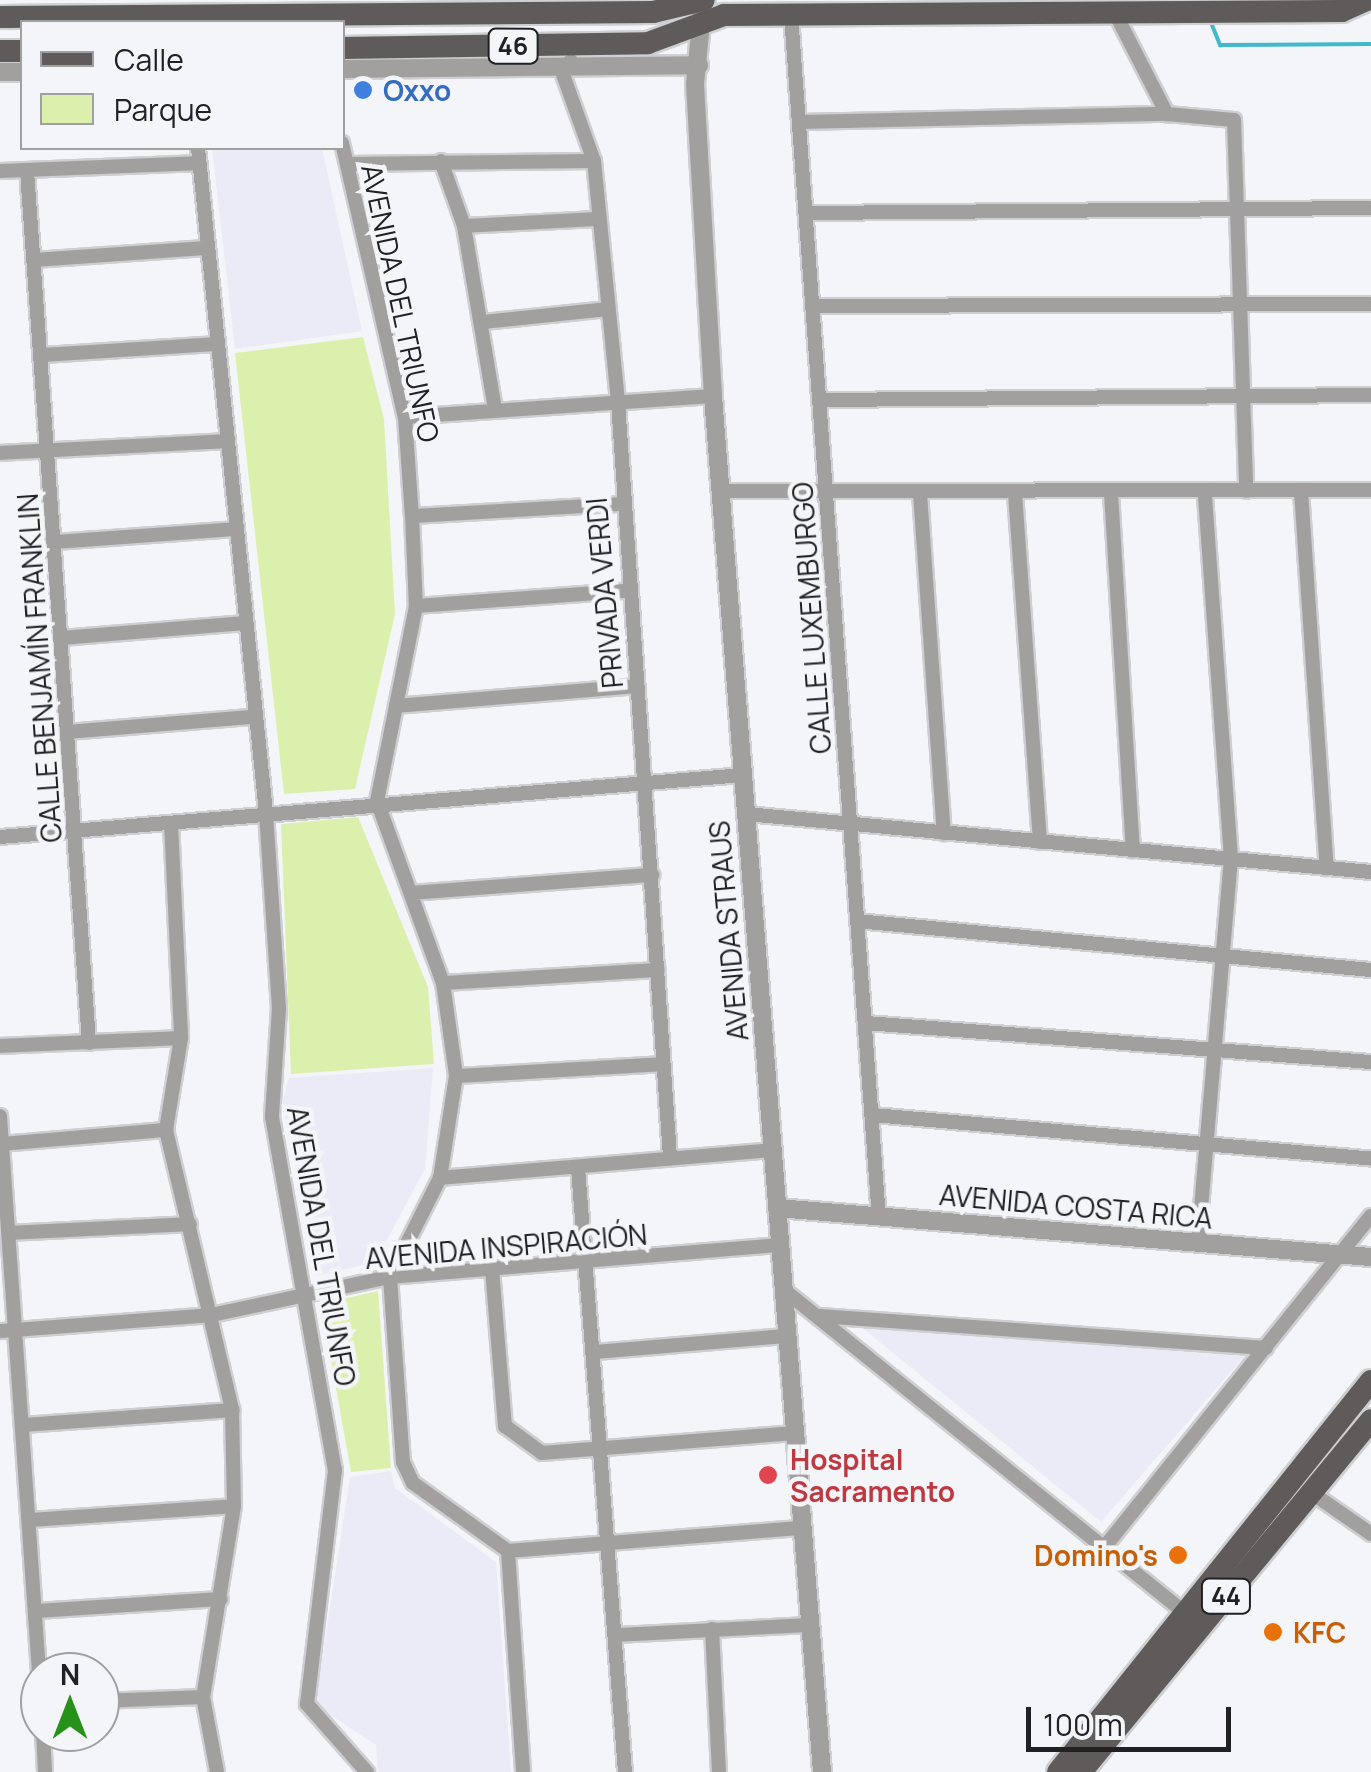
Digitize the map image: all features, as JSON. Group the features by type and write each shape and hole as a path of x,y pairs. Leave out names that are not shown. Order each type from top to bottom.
{"main road":[{"name":"46","path":"0,17 675,5 702,0"},
{"name":"46","path":"345,48 591,45 693,31 724,16 1114,14 1328,6 1367,0"},
{"name":"44","path":"1058,1772 1371,1381"},
{"name":"44","path":"1081,1772 1371,1420"}],"street":[{"path":"693,31 702,0"},
{"path":"675,5 693,31"},
{"path":"1114,14 1167,114"},
{"name":"CALLE LUXEMBURGO","path":"790,15 822,400 878,1218"},
{"name":"AVENIDA STRAUS","path":"693,31 713,396 822,1772"},
{"path":"561,69 591,45"},
{"path":"345,69 693,65"},
{"name":"PRIVADA VERDI","path":"561,69 594,160 618,402 620,504 645,782 670,1156"},
{"path":"801,122 1167,114 1234,120 1241,210 1241,395 1246,492"},
{"name":"AVENIDA DEL TRIUNFO","path":"344,150 405,417 412,516 416,606 377,801"},
{"path":"0,171 198,155"},
{"name":"AVENIDA DEL TRIUNFO","path":"198,155 252,717 266,813 279,1008 272,1116 308,1294 335,1470 306,1704 367,1772"},
{"path":"441,160 464,226 495,410"},
{"path":"348,164 594,160"},
{"name":"CALLE BENJAMÍN FRANKLIN","path":"27,171 89,1043"},
{"path":"808,213 1371,208"},
{"path":"464,226 599,219"},
{"path":"34,260 206,248"},
{"path":"815,306 1371,304"},
{"path":"483,322 608,309"},
{"path":"42,355 216,344"},
{"path":"822,400 1371,395"},
{"path":"405,417 713,396"},
{"path":"0,453 226,440"},
{"path":"721,491 920,494 1371,490"},
{"path":"1301,491 1327,868"},
{"path":"1198,1244 1231,859 1206,492"},
{"path":"1015,493 1040,842"},
{"path":"1111,493 1133,850"},
{"path":"920,494 944,833"},
{"path":"412,516 620,504"},
{"path":"55,542 235,529"},
{"path":"416,606 627,591"},
{"path":"62,638 244,623"},
{"path":"396,706 636,686"},
{"path":"68,732 252,717"},
{"path":"0,837 377,801 743,774"},
{"path":"377,801 443,983 456,1076 440,1178 390,1277"},
{"path":"746,814 1371,872"},
{"path":"171,823 181,1038 166,1130 232,1410 234,1506 203,1697 217,1772"},
{"path":"412,893 652,875"},
{"path":"857,921 1371,970"},
{"path":"443,983 658,970"},
{"path":"866,1023 1371,1062"},
{"path":"0,1046 181,1038"},
{"path":"456,1076 663,1064"},
{"path":"0,1116 38,1652"},
{"path":"873,1116 1371,1159"},
{"path":"2,1144 166,1130"},
{"path":"440,1178 774,1150"},
{"path":"578,1168 596,1352 625,1772"},
{"name":"AVENIDA COSTA RICA","path":"777,1208 1371,1257"},
{"path":"1106,1544 1371,1216"},
{"path":"9,1234 190,1224"},
{"name":"AVENIDA INSPIRACIÓN","path":"0,1331 212,1315 390,1277 780,1245"},
{"path":"492,1269 508,1432 542,1453 602,1452 794,1433"},
{"name":"AVENIDA DEL TRIUNFO","path":"390,1277 407,1474 508,1551"},
{"path":"784,1290 1106,1544 1185,1613"},
{"path":"819,1316 1266,1348"},
{"path":"596,1352 788,1336"},
{"path":"24,1425 232,1410"},
{"path":"1312,1493 1368,1526"},
{"path":"30,1520 234,1506"},
{"path":"523,1772 508,1551 802,1528"},
{"path":"36,1611 221,1599"},
{"path":"617,1634 811,1626"},
{"path":"712,1629 720,1772"},
{"path":"120,1700 203,1697"}],"shaded area":[{"path":"212,150 322,150 362,331 235,349"},
{"path":"433,1068 425,1169 375,1262 317,1276 282,1102 289,1078"},
{"path":"861,1327 1248,1352 1101,1522"},
{"path":"391,1471 395,1488 496,1562 511,1772 378,1772 376,1745 315,1705 350,1477"}],"green space":[{"path":"363,337 384,419 395,614 355,789 284,794 235,353"},
{"path":"358,817 428,987 434,1064 291,1074 281,824"},
{"path":"378,1291 391,1468 351,1472 321,1304"}],"waterway":[{"path":"1212,25 1220,45 1371,44"}],"place":[{"name":"Oxxo","path":"363,90"},
{"name":"Hospital Sacramento","path":"768,1475"},
{"name":"Domino's","path":"1178,1555"},
{"name":"KFC","path":"1273,1632"}]}
